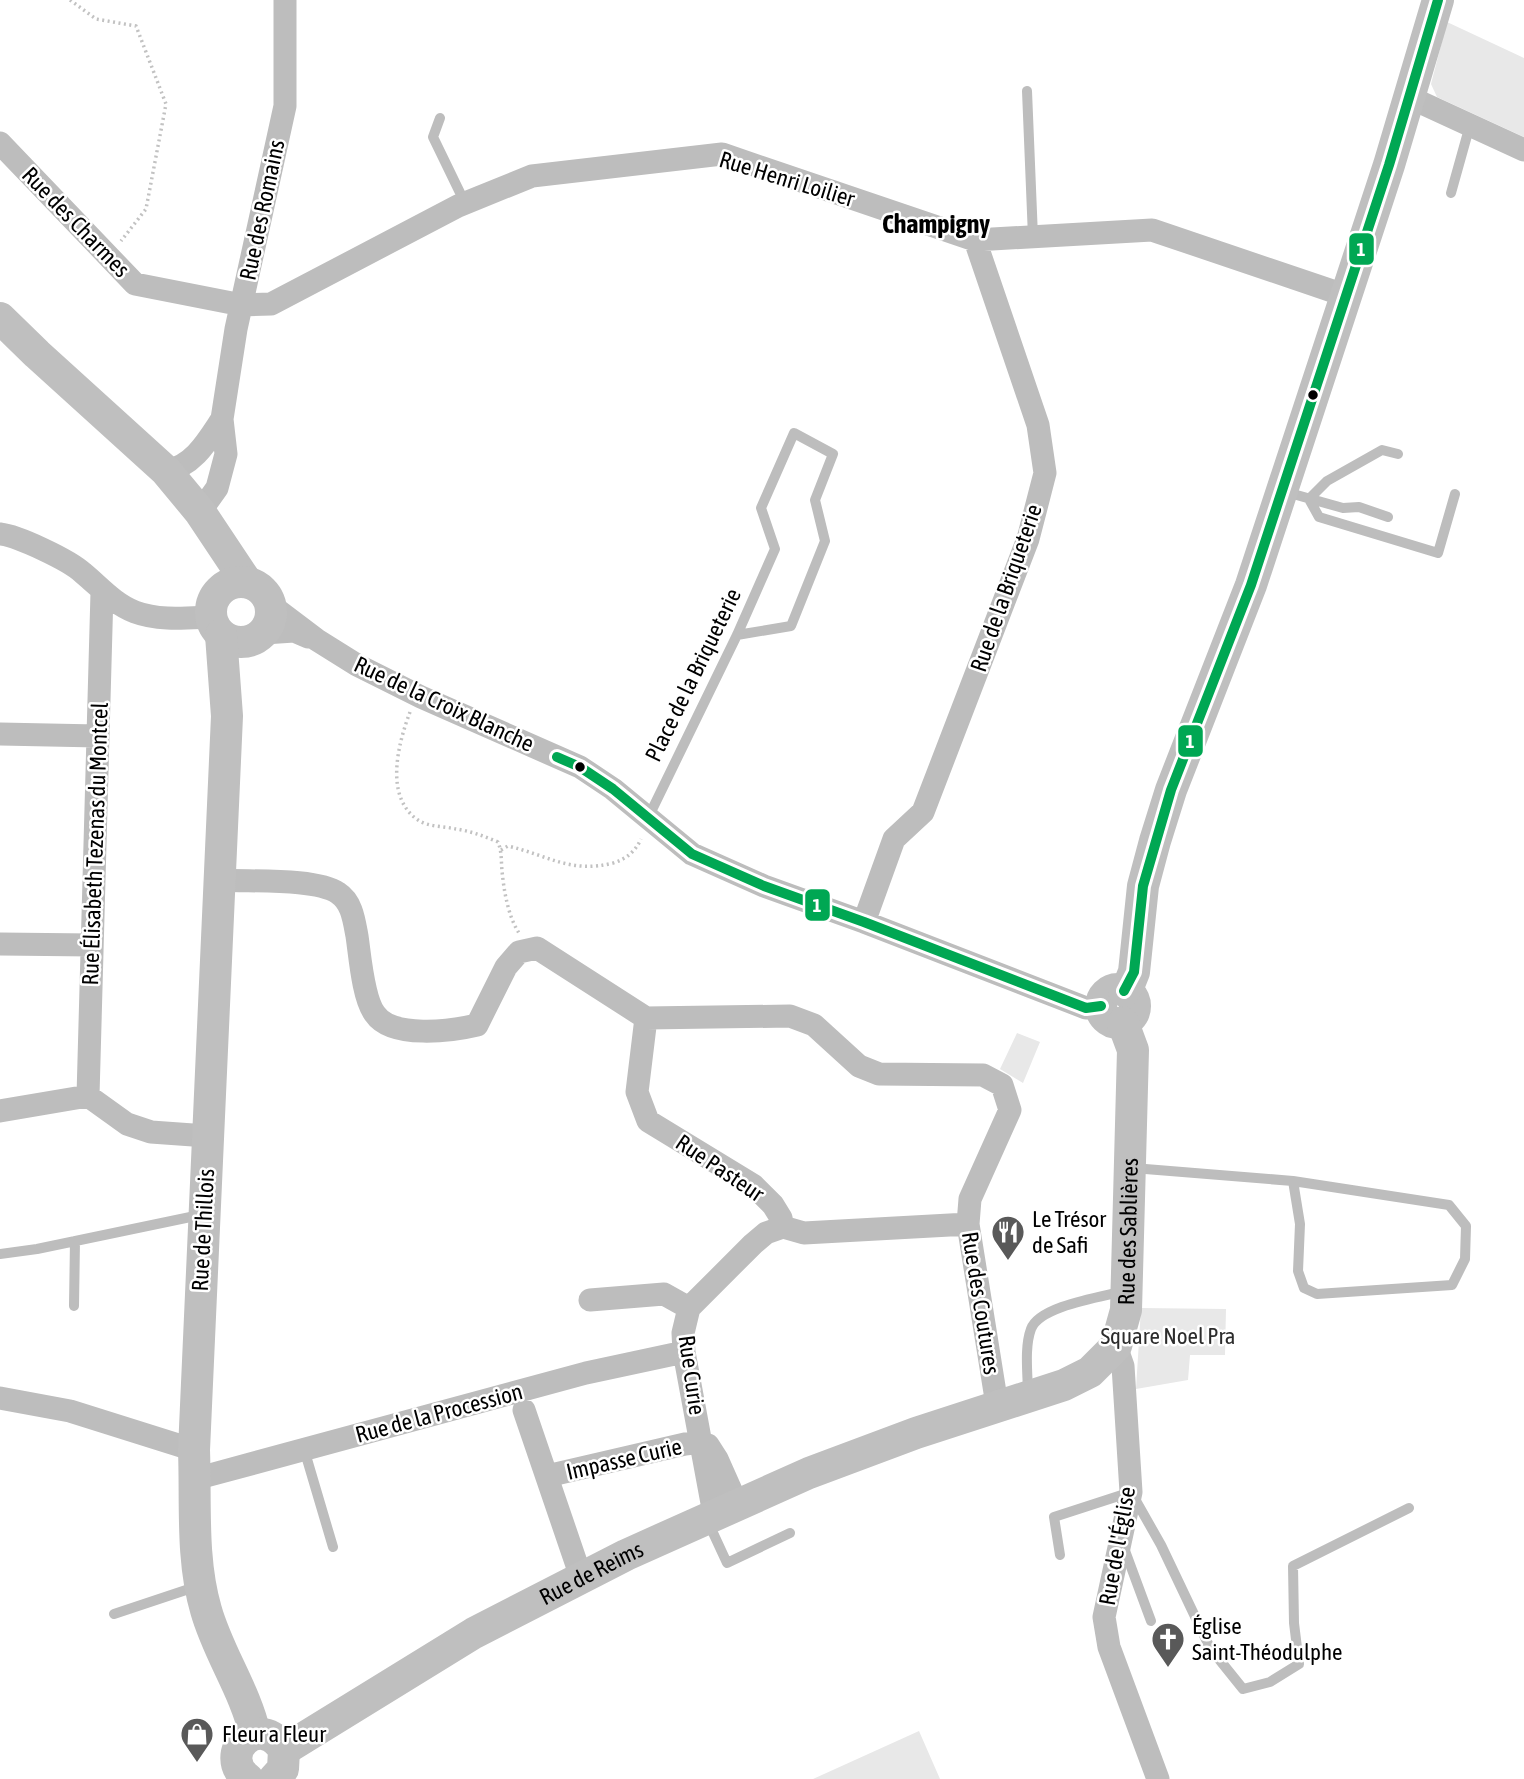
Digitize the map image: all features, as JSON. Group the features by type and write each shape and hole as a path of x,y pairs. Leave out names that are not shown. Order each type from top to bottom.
{"street":[{"name":"Rue des Romains","path":"204,519 217,488 226,454 222,419 242,305 285,106 285,0"},
{"path":"1116,1007 1133,972 1143,886 1176,777 1251,585 1296,495 1347,296 1411,98 1438,0"},
{"path":"1411,98 1524,150"},
{"name":"Rue des Charmes","path":"0,143 135,284 242,305"},
{"name":"Rue Henri Loilier","path":"242,305 271,304 465,203 532,176 722,154 975,240 1152,230 1347,296"},
{"name":"Rue de la Briqueterie","path":"864,922 894,839 923,812 1028,539 1045,473 1038,425 975,240"},
{"path":"0,318 37,355 166,471 204,519 240,615"},
{"name":"Rue des Romains","path":"166,471 180,469 201,450 222,419"},
{"name":"Rue de la Croix Blanche","path":"0,534 14,535 82,571 102,592 134,612 159,618 240,615 317,640 357,665 416,695 580,767 613,789 692,854 764,886 1086,1008 1116,1007"},
{"name":"Rue Élisabeth Tezenas du Montcel","path":"88,1097 102,592"},
{"name":"Rue de Thillois","path":"240,615 227,716 194,1464 201,1585 213,1632 248,1708 255,1734"},
{"path":"0,734 98,736"},
{"path":"221,880 319,884 340,894 353,911 365,987 374,1015 394,1028 452,1031 477,1025 506,967 519,952 537,948 646,1018"},
{"path":"0,944 92,945"},
{"name":"Rue des Sablières","path":"916,1433 1064,1385 1090,1372 1116,1346 1126,1310 1133,1050 1116,1007"},
{"name":"Rue des Coutures","path":"646,1018 790,1016 814,1025 859,1066 879,1074 983,1075 1002,1085 1010,1111 970,1199 968,1224 998,1405"},
{"name":"Rue Pasteur","path":"646,1018 637,1092 648,1121 753,1185 773,1205 783,1227"},
{"path":"0,1111 88,1097 127,1124 151,1132 207,1136"},
{"path":"783,1227 804,1233 968,1224"},
{"name":"Rue Curie","path":"719,1512 702,1442 684,1352 683,1333 689,1308 753,1244 766,1233 783,1227"},
{"path":"590,1300 664,1294 689,1308"},
{"name":"Rue de l'Église","path":"1116,1346 1123,1366 1131,1492 1104,1617 1109,1647 1158,1779"},
{"name":"Rue de la Procession","path":"194,1464 304,1449 586,1373 684,1352"},
{"path":"0,1398 70,1411 194,1464"},
{"name":"Impasse Curie","path":"524,1410 581,1577"},
{"name":"Rue de Reims","path":"279,1764 474,1633 581,1577 809,1472 916,1433"},
{"name":"Impasse Curie","path":"547,1476 702,1442"},
{"path":"240,1776 236,1756 238,1749 242,1742 255,1734 273,1736 279,1764"}],"lane":[{"path":"1027,91 1033,237"},
{"path":"440,118 433,137 465,203"},
{"path":"1451,193 1470,125"},
{"name":"Place de la Briqueterie","path":"648,818 737,635 775,549 761,508 794,433 833,454 815,500 825,541 791,626 737,635"},
{"path":"1296,495 1382,450 1398,454"},
{"path":"1296,495 1319,517 1438,553 1455,494"},
{"path":"1296,495 1343,508 1359,507 1388,517"},
{"path":"1130,1168 1293,1181 1448,1205 1466,1226 1465,1259 1452,1285 1317,1294 1304,1288 1298,1271 1300,1224 1293,1181"},
{"path":"0,1254 204,1214"},
{"path":"74,1307 75,1241"},
{"path":"1028,1396 1031,1329 1038,1318 1052,1310 1127,1290"},
{"path":"304,1449 333,1547"},
{"path":"1060,1555 1054,1517 1131,1492 1161,1545 1210,1648 1243,1689 1270,1682 1299,1664 1294,1623 1293,1566 1409,1508"},
{"path":"719,1512 727,1563 790,1533"},
{"path":"1121,1539 1151,1621"},
{"path":"114,1614 201,1585"}],"path":[{"path":"70,0 96,19 136,26 166,104 146,209 110,257"},
{"path":"416,695 398,756 396,781 401,797 419,821 478,834 498,842 514,925 529,950"},
{"path":"501,850 508,846 580,867 595,868 621,860 634,852 648,818"}],"green space":[{"path":"1447,22 1524,58 1524,137 1437,97 1431,84"},
{"path":"1017,1033 1040,1042 1023,1083 1000,1069"},
{"name":"Square Noel Pra","path":"1141,1308 1226,1309 1225,1355 1190,1355 1188,1380 1136,1389"},
{"path":"919,1731 940,1779 813,1779"}],"transit line":[{"name":"1","path":"1124,991 1134,972 1143,886 1171,790 1251,585 1389,165 1438,0"},
{"name":"1","path":"557,757 580,767 613,789 692,854 764,886 1086,1008 1101,1006"}],"place":[{"name":"Le Trésor de Safi","path":"1008,1262"},
{"name":"Église Saint-Théodulphe","path":"1168,1669"},
{"name":"Fleur a Fleur","path":"197,1764"}],"district":[{"name":"Champigny","path":"936,224"}]}
